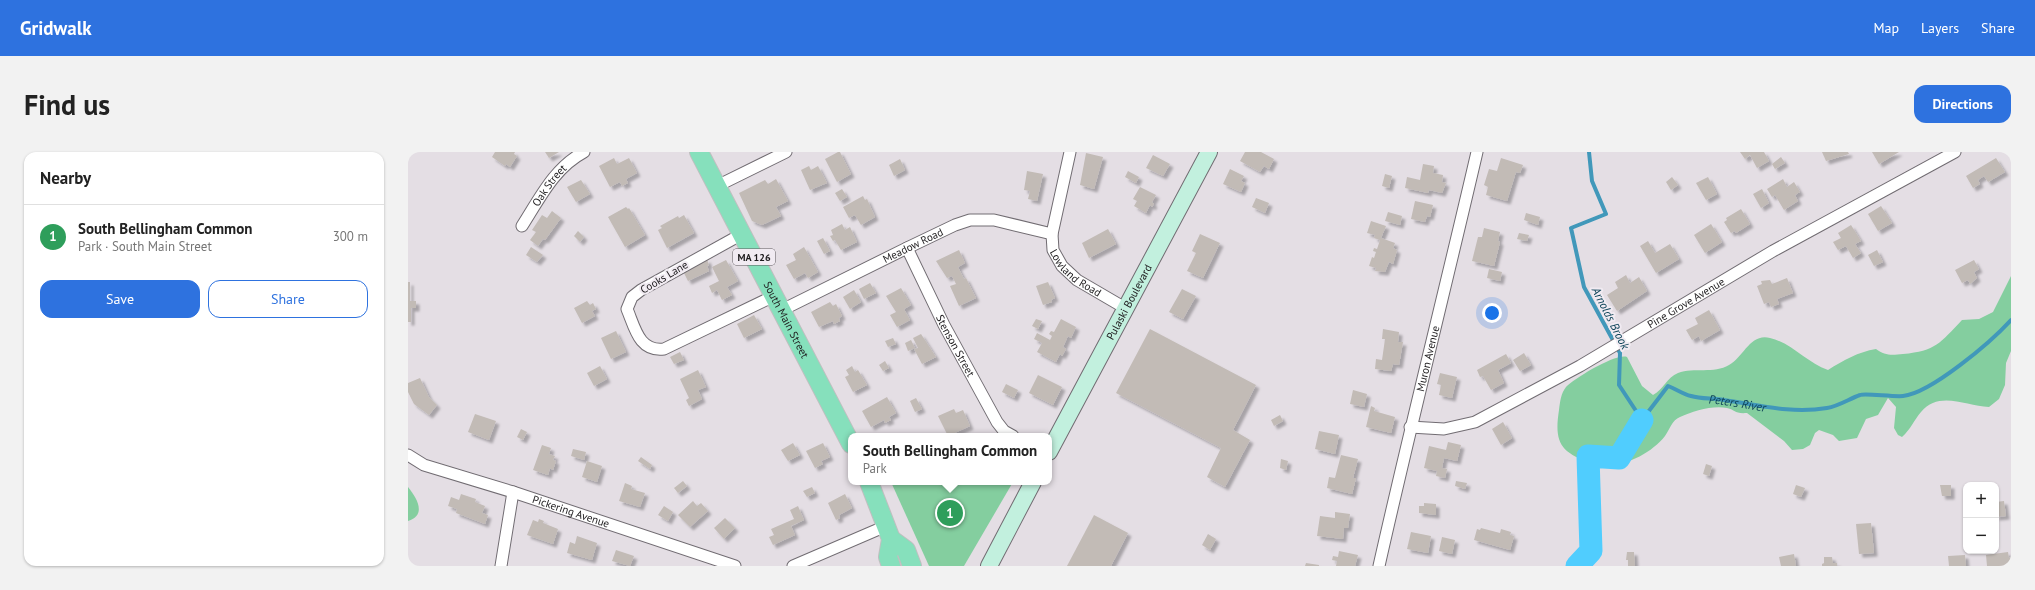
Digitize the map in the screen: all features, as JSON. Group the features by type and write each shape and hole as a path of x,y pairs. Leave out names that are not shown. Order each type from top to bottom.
{"main road":[{"name":"South Main Street","path":"699,152 848,438"},
{"name":"Pulaski Boulevard","path":"1052,446 1209,152"},
{"path":"870,485 889,533 906,550 912,566"},
{"path":"989,566 1031,485"},
{"path":"889,533 888,557 892,566"}],"street":[{"name":"Oak Street","path":"522,226 556,173 574,157 584,152"},
{"path":"717,186 786,152"},
{"name":"Lowland Road","path":"1070,152 1052,234 1053,250 1062,266 1077,280 1125,308"},
{"name":"Muron Avenue","path":"1379,566 1410,427 1439,314 1477,152"},
{"name":"Pine Grove Avenue","path":"1410,427 1444,429 1475,422 1580,366 1773,251 1955,152"},
{"name":"Meadow Road","path":"778,303 907,248 955,225 982,219 994,220 1052,234"},
{"name":"Cooks Lane","path":"742,234 640,290 632,297 627,310 642,342 648,348 664,349 778,303"},
{"name":"Stenson Street","path":"907,248 944,325 997,422 1004,431 1008,433"},
{"name":"Pickering Avenue","path":"408,455 424,465 513,492 736,566"},
{"path":"501,566 513,492"},
{"path":"793,566 889,533"}],"green space":[{"path":"2011,276 2011,351 2006,363 2005,385 1999,399 1989,407 1944,400 1936,402 1928,405 1921,412 1902,437 1898,435 1894,428 1896,407 1888,398 1878,415 1866,419 1857,438 1839,441 1833,435 1819,430 1815,433 1810,445 1803,449 1792,450 1784,441 1747,413 1737,412 1721,407 1709,408 1677,418 1665,436 1651,449 1633,460 1612,465 1592,463 1573,455 1566,450 1559,438 1558,421 1560,401 1564,389 1586,372 1605,362 1627,357 1642,386 1653,395 1660,390 1671,377 1678,373 1691,370 1717,369 1729,365 1739,357 1752,342 1763,337 1785,344 1813,363 1828,370 1851,357 1876,349 1882,353 1889,354 1914,353 1923,351 1937,344 1962,320 1979,319 1993,312"},
{"path":"892,485 1011,485 964,566 929,566"},
{"path":"408,487 417,501 419,511 414,518 408,521"}],"building":[{"path":"495,152 515,152 514,154 517,156 510,167 506,164 505,166 492,157"},
{"path":"545,152 559,152 549,158"},
{"path":"840,152 851,174 837,182 825,159"},
{"path":"1245,152 1261,152 1274,159 1269,169 1264,166 1260,172 1240,161"},
{"path":"1740,152 1764,152 1769,161 1757,168 1750,155 1745,159"},
{"path":"1822,152 1848,152 1849,154 1826,161"},
{"path":"1872,152 1899,152 1879,164"},
{"path":"1086,153 1103,157 1094,189 1080,185"},
{"path":"1153,155 1170,164 1163,176 1146,168"},
{"path":"1781,157 1785,163 1775,169 1772,164"},
{"path":"614,158 617,164 629,158 637,173 626,179 628,183 622,186 620,182 610,187 599,166"},
{"path":"1501,158 1523,165 1520,173 1516,172 1507,201 1486,195 1488,187 1484,185 1489,169 1497,171"},
{"path":"1996,158 2005,172 1988,182 1984,176 1978,180 1980,184 1973,188 1966,176"},
{"path":"900,159 905,170 894,176 889,165"},
{"path":"1423,164 1434,166 1433,173 1443,175 1442,182 1446,183 1442,193 1429,190 1428,193 1405,188 1407,177 1420,180"},
{"path":"809,166 811,170 818,166 827,183 810,190 801,170"},
{"path":"1230,169 1244,176 1241,181 1245,183 1241,192 1223,184"},
{"path":"1027,171 1043,174 1037,201 1028,199 1030,191 1024,190"},
{"path":"1128,171 1139,177 1136,183 1125,177"},
{"path":"1385,174 1392,176 1389,188 1382,186"},
{"path":"1672,177 1678,185 1671,190 1666,182"},
{"path":"1708,177 1717,194 1706,200 1696,183"},
{"path":"776,179 788,201 776,207 781,216 762,225 752,221 739,193 765,180 768,184"},
{"path":"1783,179 1787,187 1794,182 1800,192 1795,195 1798,201 1784,210 1775,195 1772,197 1767,189"},
{"path":"581,180 590,194 576,202 567,187"},
{"path":"1140,187 1156,195 1152,202 1154,204 1152,207 1150,205 1146,213 1134,206 1137,201 1133,199"},
{"path":"842,189 847,197 840,201 835,193"},
{"path":"1762,189 1769,203 1761,208 1753,194"},
{"path":"863,196 865,200 867,199 875,217 861,225 855,215 849,218 843,207"},
{"path":"1256,198 1269,203 1265,213 1252,207"},
{"path":"1415,201 1433,205 1430,217 1427,216 1425,222 1411,219"},
{"path":"1881,206 1892,223 1878,231 1868,214"},
{"path":"626,207 628,209 629,208 645,235 625,247 608,217"},
{"path":"1741,209 1750,224 1736,233 1735,231 1731,233 1724,222 1727,220 1726,218"},
{"path":"552,211 561,218 545,240 543,239 538,246 530,240 536,232 532,230 542,215 547,218"},
{"path":"1388,212 1402,216 1400,225 1385,221"},
{"path":"1526,213 1540,217 1538,225 1524,220"},
{"path":"684,215 694,233 667,248 658,230 662,228 660,226 678,216 679,218"},
{"path":"1371,221 1386,226 1381,238 1395,243 1393,248 1397,250 1393,264 1389,262 1385,272 1375,271 1376,268 1369,266 1372,257 1374,258 1376,252 1373,251 1374,248 1377,249 1380,240 1374,238 1375,235 1367,233"},
{"path":"842,224 845,230 850,227 857,242 841,250 835,240 833,241 830,236 833,235 831,230"},
{"path":"1711,224 1722,242 1705,253 1694,235"},
{"path":"1851,225 1861,241 1855,244 1861,253 1853,258 1846,246 1838,250 1833,242 1841,238 1838,233"},
{"path":"1484,228 1500,232 1498,241 1500,242 1494,266 1472,261 1478,237 1482,237"},
{"path":"1108,229 1116,244 1089,258 1082,243"},
{"path":"578,231 584,237 580,242 574,236"},
{"path":"1519,233 1529,235 1527,241 1517,239"},
{"path":"1200,234 1220,243 1203,278 1187,271 1196,253 1192,251"},
{"path":"823,238 830,251 824,254 817,241"},
{"path":"1648,241 1655,253 1670,244 1679,259 1656,273 1640,246"},
{"path":"531,247 543,255 537,262 526,255"},
{"path":"804,247 818,272 808,278 805,273 794,279 786,265 796,260 793,254"},
{"path":"959,250 965,263 958,267 964,279 966,278 976,298 959,306 950,286 956,284 952,276 947,278 936,261"},
{"path":"1877,250 1883,262 1874,266 1868,255"},
{"path":"707,259 709,271 688,281 683,271"},
{"path":"726,260 738,281 727,287 732,295 722,300 717,290 712,293 709,286 719,281 712,267"},
{"path":"1974,260 1979,269 1974,272 1977,278 1970,284 1968,280 1962,283 1955,270"},
{"path":"1489,269 1502,272 1500,281 1487,278"},
{"path":"1626,275 1630,283 1639,277 1647,291 1617,311 1607,295 1618,288 1615,282"},
{"path":"1787,278 1793,293 1777,299 1779,304 1771,307 1769,302 1764,304 1757,286 1762,284 1761,281 1770,280 1772,284"},
{"path":"408,282 410,282 410,301 416,301 416,308 411,308 411,322 408,322"},
{"path":"1048,282 1055,298 1051,300 1052,302 1043,305 1036,286"},
{"path":"870,283 876,293 864,299 859,289"},
{"path":"901,288 911,305 904,309 910,320 897,327 890,315 896,312 886,296"},
{"path":"1182,289 1196,296 1183,319 1169,312"},
{"path":"854,290 861,302 850,309 843,297"},
{"path":"587,301 590,305 593,303 596,309 592,311 595,316 582,323 574,308"},
{"path":"830,302 833,306 836,304 842,316 839,318 840,321 834,324 833,321 819,327 811,312"},
{"path":"1709,310 1720,330 1701,341 1699,336 1692,340 1686,330 1698,324 1695,318"},
{"path":"754,315 762,329 744,338 737,324"},
{"path":"1036,319 1042,321 1038,329 1032,326"},
{"path":"1061,319 1076,327 1071,338 1068,336 1063,347 1066,349 1062,356 1060,354 1056,362 1037,352 1042,343 1034,339 1037,333 1050,340 1052,336 1049,334 1051,331 1054,332"},
{"path":"1150,329 1256,385 1233,430 1250,440 1225,487 1207,477 1221,448 1116,393"},
{"path":"1383,329 1399,332 1398,342 1403,342 1399,365 1393,364 1391,371 1375,369 1376,359 1382,360 1385,339 1382,339"},
{"path":"616,331 626,352 611,359 601,338"},
{"path":"921,334 936,357 922,364 914,349 918,348 913,338"},
{"path":"893,338 896,344 888,347 885,341"},
{"path":"911,340 915,348 908,351 905,343"},
{"path":"680,352 684,360 674,364 670,357"},
{"path":"1524,353 1531,365 1520,371 1513,360"},
{"path":"1506,354 1511,363 1498,370 1504,383 1491,390 1483,376 1480,377 1477,370"},
{"path":"885,361 889,368 883,371 879,365"},
{"path":"600,366 607,379 594,386 587,373"},
{"path":"852,366 855,372 858,370 867,385 853,392 845,377 849,375 846,370"},
{"path":"698,370 706,387 698,390 702,399 689,406 686,400 689,398 680,379"},
{"path":"1440,373 1457,377 1452,398 1439,395 1441,385 1437,384"},
{"path":"1038,375 1062,387 1053,405 1029,393"},
{"path":"420,378 429,397 437,405 429,415 414,404 408,392 408,383"},
{"path":"1006,384 1018,390 1014,398 1002,392"},
{"path":"1353,390 1367,394 1364,407 1350,404"},
{"path":"887,397 896,413 889,417 891,420 885,423 884,420 871,427 862,411"},
{"path":"916,398 922,409 915,412 910,401"},
{"path":"1371,406 1375,408 1374,411 1395,417 1391,433 1366,427"},
{"path":"954,409 956,413 963,410 970,426 955,433 946,433 938,416"},
{"path":"475,414 496,421 489,440 468,432"},
{"path":"1280,415 1283,421 1274,426 1271,420"},
{"path":"1503,422 1512,438 1501,445 1492,429"},
{"path":"521,429 527,432 523,440 517,437"},
{"path":"1319,431 1339,435 1335,454 1315,449"},
{"path":"1448,442 1461,445 1457,461 1444,458 1442,468 1447,469 1445,478 1436,476 1437,471 1424,468 1429,446 1446,450"},
{"path":"793,443 800,455 788,461 781,450"},
{"path":"823,443 830,457 821,461 823,464 815,468 806,451"},
{"path":"542,445 551,448 549,454 555,456 553,460 556,461 553,470 550,468 548,475 533,470"},
{"path":"573,449 586,452 584,460 571,456"},
{"path":"1341,455 1358,459 1353,478 1356,478 1352,494 1327,488 1329,477 1335,478"},
{"path":"641,457 652,465 650,469 638,461"},
{"path":"1281,459 1288,461 1286,470 1280,468"},
{"path":"587,461 602,466 597,482 582,477"},
{"path":"1706,464 1712,466 1709,476 1703,474"},
{"path":"683,481 687,486 678,493 674,488"},
{"path":"1456,481 1467,483 1465,489 1455,486"},
{"path":"625,483 632,486 631,489 645,493 640,507 619,501"},
{"path":"1796,485 1805,488 1801,497 1793,494"},
{"path":"1940,485 1951,485 1951,496 1942,496"},
{"path":"812,487 815,493 807,497 803,491"},
{"path":"461,494 476,499 475,502 485,506 482,513 488,515 485,524 456,513 457,509 448,506 451,497 459,500"},
{"path":"845,494 852,508 839,515 840,518 836,520 828,503"},
{"path":"693,501 697,506 701,503 708,511 690,527 678,515"},
{"path":"2004,501 2006,516 1999,517 1999,502"},
{"path":"1424,503 1436,504 1436,515 1419,513 1419,506 1424,506"},
{"path":"950,505 954,505 956,506 956,514 950,515 947,512 947,508"},
{"path":"664,506 673,512 668,521 658,515"},
{"path":"798,506 804,520 791,526 795,535 773,545 769,537 774,535 771,529 794,519 790,510"},
{"path":"1335,512 1350,514 1348,528 1344,528 1343,539 1317,536 1320,516 1335,518"},
{"path":"1094,515 1128,533 1111,566 1067,566"},
{"path":"725,518 735,528 724,539 714,528"},
{"path":"539,519 544,521 543,523 558,529 553,544 527,535 533,520 538,522"},
{"path":"1871,523 1874,553 1859,554 1856,524"},
{"path":"1481,528 1500,533 1501,529 1511,532 1510,535 1514,536 1510,550 1474,540 1477,529 1480,530"},
{"path":"1411,532 1431,536 1428,553 1407,549"},
{"path":"1208,534 1216,539 1210,550 1202,545"},
{"path":"577,536 597,543 592,560 567,553 570,542 575,544"},
{"path":"1442,537 1455,540 1452,554 1439,551"},
{"path":"616,550 634,556 630,566 612,561"},
{"path":"1339,551 1358,555 1355,566 1336,566 1337,561 1332,560 1333,556 1338,557"},
{"path":"1627,552 1634,552 1635,566 1628,566 1628,560 1626,560"},
{"path":"2008,552 2009,558 2011,557 2011,566 1987,566 1986,555"},
{"path":"1794,554 1796,566 1781,566 1779,557"},
{"path":"1965,555 1966,566 1949,566 1948,556"},
{"path":"1824,557 1832,557 1833,563 1837,563 1837,566 1822,566 1824,563"},
{"path":"1306,563 1319,565 1319,566 1305,566"}],"waterway":[{"name":"Peters River","path":"1589,152 1592,181 1606,214 1571,228 1584,287 1620,353 1619,385 1642,420 1668,386 1695,397 1801,410 1814,410 1831,407 1860,395 1903,396 1915,393 1929,386 1960,365 1990,341 2011,320"},
{"name":"Peters River","path":"1577,566 1591,551 1588,456 1619,458 1642,420"}],"place":[{"name":"South Bellingham Common","path":"950,513"}],"water label":[{"name":"Arnolds Brook","path":"1611,318"}]}
